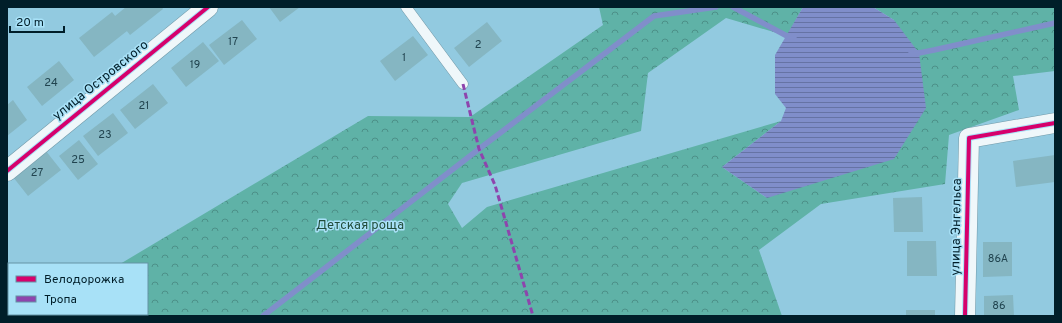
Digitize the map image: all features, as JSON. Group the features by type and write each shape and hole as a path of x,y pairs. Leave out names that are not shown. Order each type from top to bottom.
{"street":[{"name":"улица Островского","path":"7,171 208,7"},
{"name":"улица Энгельса","path":"965,316 969,138 1055,123"}],"lane":[{"path":"406,7 463,84"}],"green space":[{"name":"Детская роща","path":"599,7 803,7 787,36 726,18 648,73 641,131 462,183 448,204 462,228 487,207 781,121 722,167 767,198 894,20 873,7 1055,7 1055,71 1013,76 1019,110 949,135 945,184 821,204 759,250 782,316 7,316 7,276 8,315 148,315 148,263 122,263 368,116 470,117 603,25"}],"water":[{"path":"803,7 873,7 894,20 919,53 926,108 894,159 767,198 722,167 781,121 786,108 775,94 775,55"}],"building":[{"path":"126,7 162,7 163,9 130,35 115,16"},
{"path":"269,7 300,7 280,22"},
{"path":"112,12 127,31 94,57 79,38"},
{"path":"242,20 257,39 224,65 209,45"},
{"path":"487,22 502,41 469,67 454,48"},
{"path":"413,36 428,55 395,81 380,61"},
{"path":"203,42 219,61 186,87 171,68"},
{"path":"59,61 74,80 42,106 27,87"},
{"path":"153,84 168,103 135,129 120,110"},
{"path":"13,100 27,120 7,136 7,105"},
{"path":"113,113 128,133 98,156 83,136"},
{"path":"79,140 98,164 78,180 59,156"},
{"path":"46,151 61,170 28,196 13,177"},
{"path":"1055,155 1055,182 1016,187 1013,161"},
{"path":"922,197 923,232 894,232 893,198"},
{"path":"907,241 936,241 937,276 907,276"},
{"path":"983,242 1012,242 1012,276 983,277"},
{"path":"1013,295 1014,316 984,316 984,296"},
{"path":"906,310 935,310 935,316 906,316"}],"waterway":[{"path":"263,316 654,16 716,7"},
{"path":"733,7 787,36 794,37"},
{"path":"911,52 919,53 934,50 1055,23"}],"marked path":[{"path":"463,84 479,149 495,185 533,316"}],"cycle path":[{"path":"7,171 208,7"},
{"path":"965,316 969,138 1055,123"}]}
